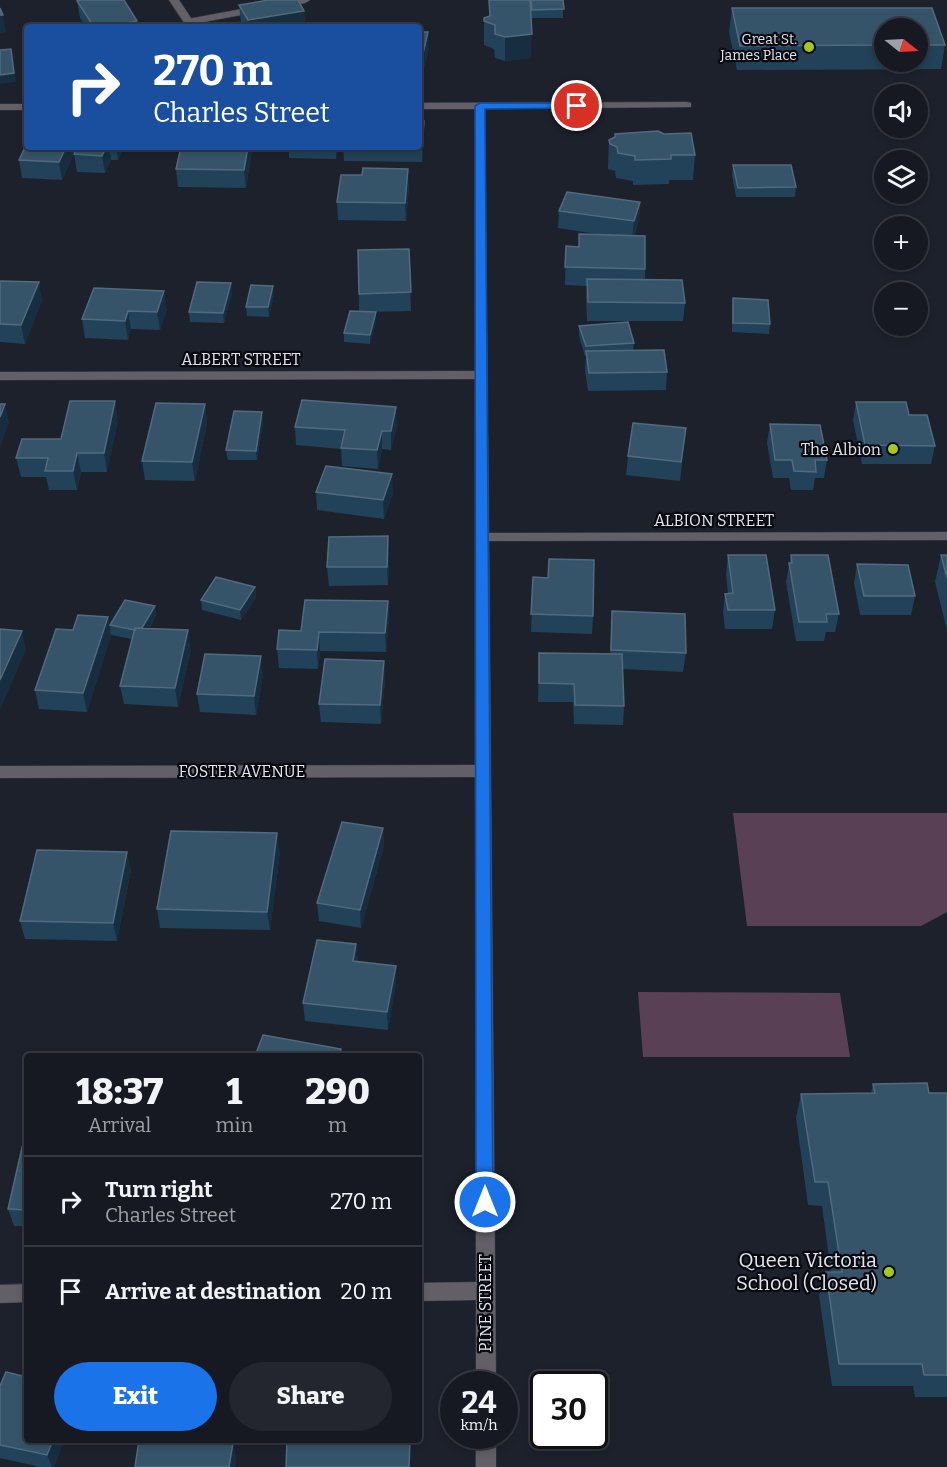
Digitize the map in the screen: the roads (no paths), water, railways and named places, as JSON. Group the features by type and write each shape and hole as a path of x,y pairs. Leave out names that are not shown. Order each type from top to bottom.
{"street":[{"path":"174,0 190,24 305,0"},
{"path":"422,106 687,105"},
{"name":"PINE STREET","path":"480,106 486,1371"},
{"path":"0,107 24,107"},
{"name":"ALBERT STREET","path":"0,376 481,375"},
{"name":"ALBION STREET","path":"482,537 947,536"},
{"name":"FOSTER AVENUE","path":"0,772 483,771"},
{"path":"422,1292 485,1291"},
{"path":"0,1294 24,1293"},
{"path":"486,1449 486,1467"}],"place":[{"name":"Great St. James Place","path":"809,47"},
{"name":"The Albion","path":"893,449"},
{"name":"Queen Victoria School (Closed)","path":"889,1272"}]}
